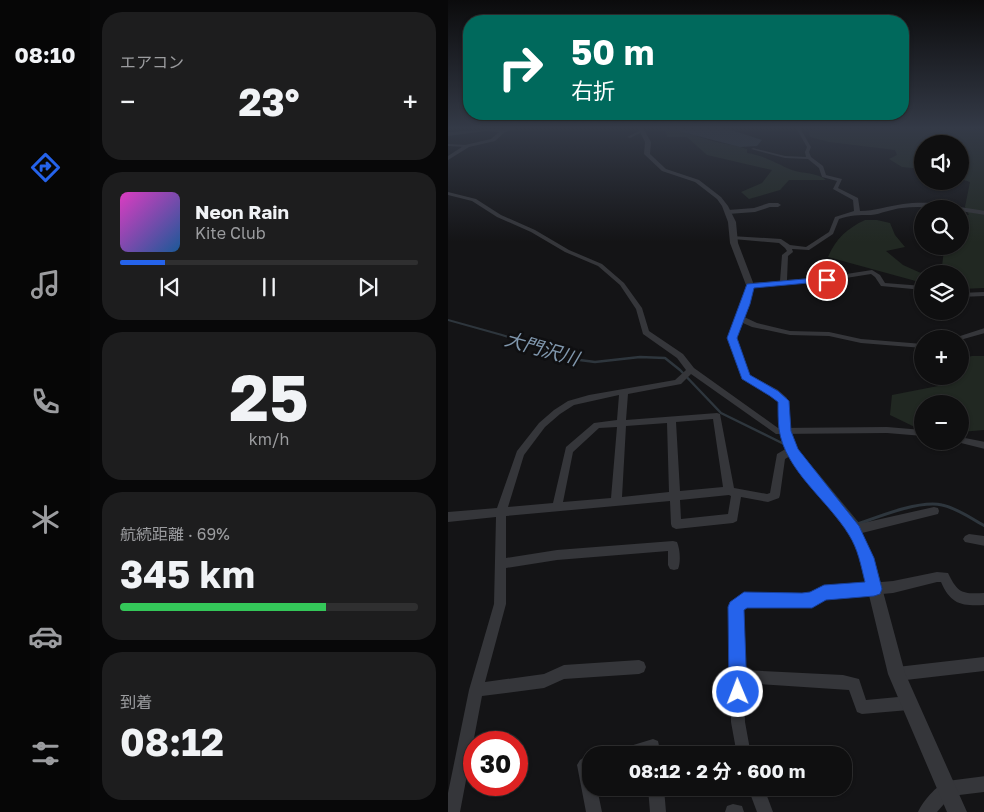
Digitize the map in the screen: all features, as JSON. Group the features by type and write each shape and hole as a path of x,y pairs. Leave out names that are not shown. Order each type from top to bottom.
{"street":[{"path":"660,166 667,172 697,181 719,198 728,212 732,222 733,237 750,285 747,299 732,338 741,368 746,377 774,393 783,401 785,431 792,450 801,465 854,530 867,558 897,674 957,812"},
{"path":"819,166 824,176 840,180 836,189 856,199 857,213"},
{"path":"448,193 474,200 499,216 533,231 567,251 600,265 622,284 640,309 646,332 680,356 686,374 776,430 887,430 914,432"},
{"path":"728,212 755,210 778,204"},
{"path":"788,247 806,249 831,233 838,218 857,213 872,213 902,206 914,206"},
{"path":"969,210 984,213"},
{"path":"733,237 782,241 790,252 785,256 785,267 782,274 784,282"},
{"path":"750,285 827,280 872,272 878,276 883,285 914,287"},
{"path":"969,294 984,294"},
{"path":"739,318 755,325 790,333 829,334 861,342 914,345"},
{"path":"969,335 984,330"},
{"path":"452,812 476,690 500,604 501,512 520,454 542,425 571,403 624,391 678,382 686,374"},
{"path":"616,502 624,391"},
{"path":"557,507 569,450 597,425 622,422 717,416 733,492 733,518 676,524 671,419"},
{"path":"969,442 984,446"},
{"path":"448,516 733,492 768,498 775,495 780,457 792,450"},
{"path":"854,530 934,511"},
{"path":"969,539 984,541"},
{"path":"500,564 557,555 673,546 674,565"},
{"path":"742,746 738,722 736,607 744,600 812,600 824,593 893,588 937,577 944,577 951,593 963,600 984,599"},
{"path":"897,674 984,664"},
{"path":"476,690 544,681 564,672 639,667"},
{"path":"738,676 854,684 862,707 909,703"},
{"path":"926,812 947,789 984,784"},
{"path":"591,796 594,812"},
{"path":"657,796 658,812"},
{"path":"759,796 765,812"}],"shaded area":[{"path":"754,166 783,166 822,177 826,180 789,180 780,190 749,199 741,192 762,183 772,170"},
{"path":"900,166 914,166 914,168 902,167"},
{"path":"969,166 984,166 984,288 969,289 969,265 942,265 943,255 969,255 969,200 966,200 970,182"},
{"path":"865,220 890,223 895,235 905,247 886,251 903,265 914,270 914,281 828,257 842,235"},
{"path":"984,356 984,430 969,431 969,395 914,395 914,427 890,415 892,395 938,385 969,385 969,357"}],"waterway":[{"name":"大門沢川","path":"448,320 559,354"},
{"name":"大門沢川","path":"555,353 572,359 595,362 640,357 665,358 680,370 721,413 786,445"},
{"name":"大門沢川","path":"801,455 816,473"},
{"name":"大門沢川","path":"815,472 858,524 900,510 933,504 953,509 985,526"}],"route":[{"path":"738,692 736,607 744,600 802,601 812,600 824,593 874,589 867,558 854,530 801,465 792,450 785,431 785,408 783,401 774,393 746,377 741,368 732,338 746,304 750,285 827,280"}]}
